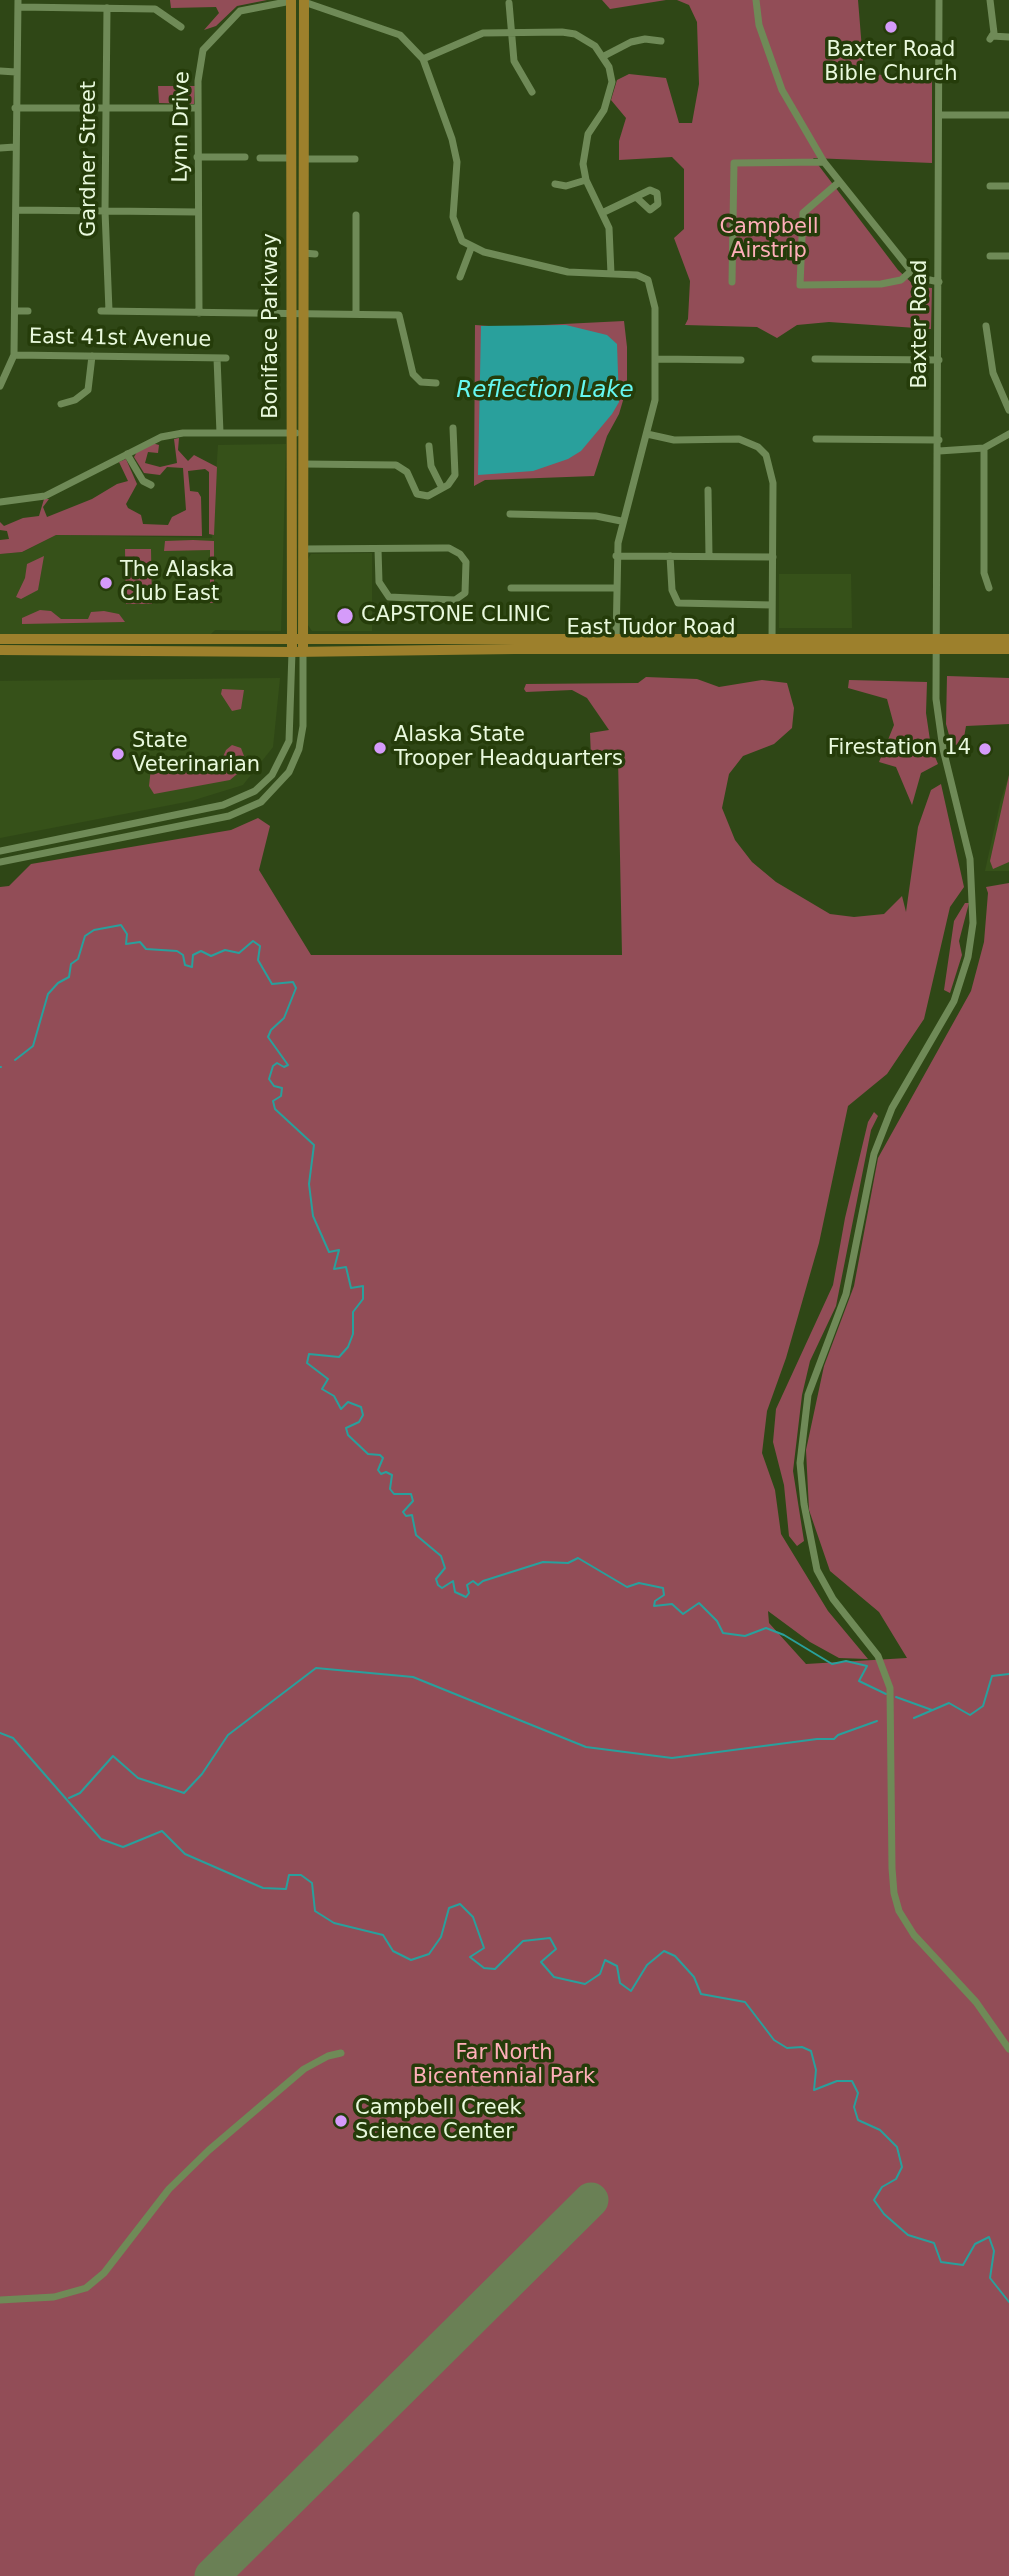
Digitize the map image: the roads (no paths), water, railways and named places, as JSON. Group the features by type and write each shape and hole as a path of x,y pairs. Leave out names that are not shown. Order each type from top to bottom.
{"main road":[{"name":"Boniface Parkway","path":"291,1 290,158 298,313 298,638 303,652"},
{"name":"Boniface Parkway","path":"298,313 303,253 304,1"},
{"name":"Boniface Parkway","path":"292,652 298,638 303,549 303,464 297,433"},
{"name":"East Tudor Road","path":"0,639 298,638 616,644 937,644 1009,639"},
{"name":"East Tudor Road","path":"0,650 303,652 616,644"},
{"name":"East Tudor Road","path":"937,644 1009,649"}],"street":[{"path":"756,0 759,25 782,90 824,162 911,271 921,280 939,282"},
{"name":"Baxter Road","path":"939,0 939,731 973,881 974,914 969,950 954,1001 892,1108 880,1135 846,1294 808,1395 800,1463 817,1570 833,1599 878,1656 890,1688 892,1868 899,1911 920,1943 976,2002 1009,2049"},
{"path":"990,0 991,37 1009,37"},
{"name":"Lynn Drive","path":"199,313 198,69 208,41 240,11 291,1"},
{"path":"304,1 400,35 423,60 444,112 457,162 453,217 456,230 471,248 568,272 648,279 655,308 654,400 647,434 621,521 616,556 616,644"},
{"path":"0,386 14,355 18,4 155,9 181,27"},
{"path":"509,4 514,61 532,92"},
{"name":"Gardner Street","path":"107,8 105,311 199,313"},
{"path":"423,60 473,35 511,32 575,34 595,46 604,56 612,82 610,97 588,134 584,148 586,180 602,213 611,243 611,274"},
{"path":"604,56 631,42 645,39 661,41"},
{"path":"0,71 16,72"},
{"path":"15,108 198,108"},
{"path":"939,115 1009,116"},
{"path":"0,148 15,147"},
{"path":"197,157 245,157"},
{"path":"260,158 290,158"},
{"path":"304,159 355,159"},
{"path":"732,282 734,163 824,162"},
{"path":"555,184 566,186 586,180"},
{"path":"839,182 803,213 800,285 881,284 901,280 911,271"},
{"path":"990,186 1009,186"},
{"path":"602,213 636,197"},
{"path":"16,210 198,212"},
{"path":"356,215 356,314"},
{"path":"460,277 471,248"},
{"path":"303,253 315,254"},
{"path":"990,256 1009,256"},
{"path":"15,310 28,311"},
{"path":"199,313 399,315 413,374 421,382 436,383"},
{"path":"986,326 993,373 1009,410"},
{"name":"East 41st Avenue","path":"14,355 226,358"},
{"path":"61,404 75,400 88,390 92,356"},
{"path":"217,358 220,433"},
{"path":"656,359 741,360"},
{"path":"815,359 939,360"},
{"path":"303,464 394,465 406,471 421,496 432,495 455,475 453,428"},
{"path":"0,502 45,496 161,437 183,433 297,433"},
{"path":"647,434 674,440 739,439 758,447 772,466 772,644"},
{"path":"939,451 984,448 1009,435"},
{"path":"816,439 939,440"},
{"path":"429,446 430,466 442,488"},
{"path":"984,448 984,573 989,588"},
{"path":"127,454 144,481 151,485"},
{"path":"708,490 709,556"},
{"path":"510,514 596,516 621,521"},
{"path":"303,549 447,548 460,554 467,567 466,590 460,598 399,600 384,593 378,580 378,549"},
{"path":"616,556 774,557"},
{"path":"670,556 672,590 678,603 772,605"},
{"path":"511,588 616,588"},
{"path":"0,851 223,805 255,791 272,775 289,741 292,652"},
{"path":"0,862 229,816 261,802 289,772 299,749 303,726 303,652"},
{"path":"0,2300 54,2297 86,2288 104,2273 169,2189 209,2150 304,2069 328,2056 341,2053"}],"water":[{"name":"Reflection Lake","path":"566,325 607,335 617,344 619,402 612,414 581,451 568,459 533,471 478,475 481,326"}],"waterway":[{"path":"15,1060 33,1046 48,994 58,983 69,977 71,964 78,959 85,936 94,930 121,925 127,934 126,944 140,942 146,949 177,951 183,955 185,965 192,967 193,955 201,951 211,956 225,950 239,953 253,941 260,946 258,960 272,984 293,982 296,988 284,1018 271,1030 268,1037 288,1065 284,1067 277,1063 273,1066 269,1079 274,1086 282,1088 281,1096 273,1101 275,1109 314,1145 309,1184 313,1216 329,1252 339,1250 334,1269 346,1267 351,1288 363,1286 363,1299 353,1312 353,1334 348,1347 339,1357 309,1354 307,1363 328,1379 322,1389 334,1396 341,1409 348,1402 361,1407 363,1415 359,1422 346,1428 348,1435 368,1454 380,1455 383,1458 378,1470 381,1474 386,1472 392,1475 390,1489 394,1494 411,1494 413,1501 403,1512 406,1516 412,1515 416,1535 441,1556 445,1568 436,1579 438,1585 442,1588 453,1581 455,1592 466,1597 469,1593 467,1585 473,1581 478,1585 483,1581 543,1562 568,1563 578,1558 627,1587 639,1583 663,1588 664,1595 655,1601 654,1606 672,1604 683,1614 699,1603 717,1621 723,1633 745,1636 766,1628 784,1635 832,1664 846,1661 867,1666 859,1681 886,1694"},
{"path":"69,1798 80,1793 113,1756 138,1778 184,1793 202,1774 228,1735 316,1668 413,1677 586,1747 672,1758 834,1739 838,1735 877,1721"},
{"path":"914,1718 949,1703 970,1715 983,1706 992,1676 1009,1674"},
{"path":"896,1697 932,1710"},
{"path":"0,1733 13,1738 101,1839 123,1847 162,1831 185,1854 263,1888 286,1889 289,1875 301,1875 312,1883 315,1911 334,1923 383,1935 393,1951 411,1960 429,1954 441,1937 449,1908 460,1904 473,1917 484,1948 470,1957 484,1968 495,1969 523,1941 550,1938 556,1949 541,1962 554,1977 585,1984 600,1974 605,1960 617,1966 620,1983 631,1991 647,1965 664,1951 675,1956 694,1977 701,1994 745,2002 774,2040 787,2048 802,2047 811,2051 816,2070 814,2090 837,2081 852,2081 858,2093 854,2107 858,2120 880,2130 897,2147 902,2167 896,2179 882,2187 874,2200 884,2214 908,2235 934,2243 941,2262 963,2265 975,2244 989,2237 994,2251 990,2278 1009,2302"}],"place":[{"name":"Baxter Road Bible Church","path":"891,27"},
{"name":"The Alaska Club East","path":"106,583"},
{"name":"CAPSTONE CLINIC","path":"345,616"},
{"name":"Alaska State Trooper Headquarters","path":"380,748"},
{"name":"Firestation 14","path":"985,749"},
{"name":"State Veterinarian","path":"118,754"},
{"name":"Campbell Creek Science Center","path":"341,2121"}],"park label":[{"name":"Campbell Airstrip","path":"769,240"},
{"name":"Far North Bicentennial Park","path":"504,2066"}]}
